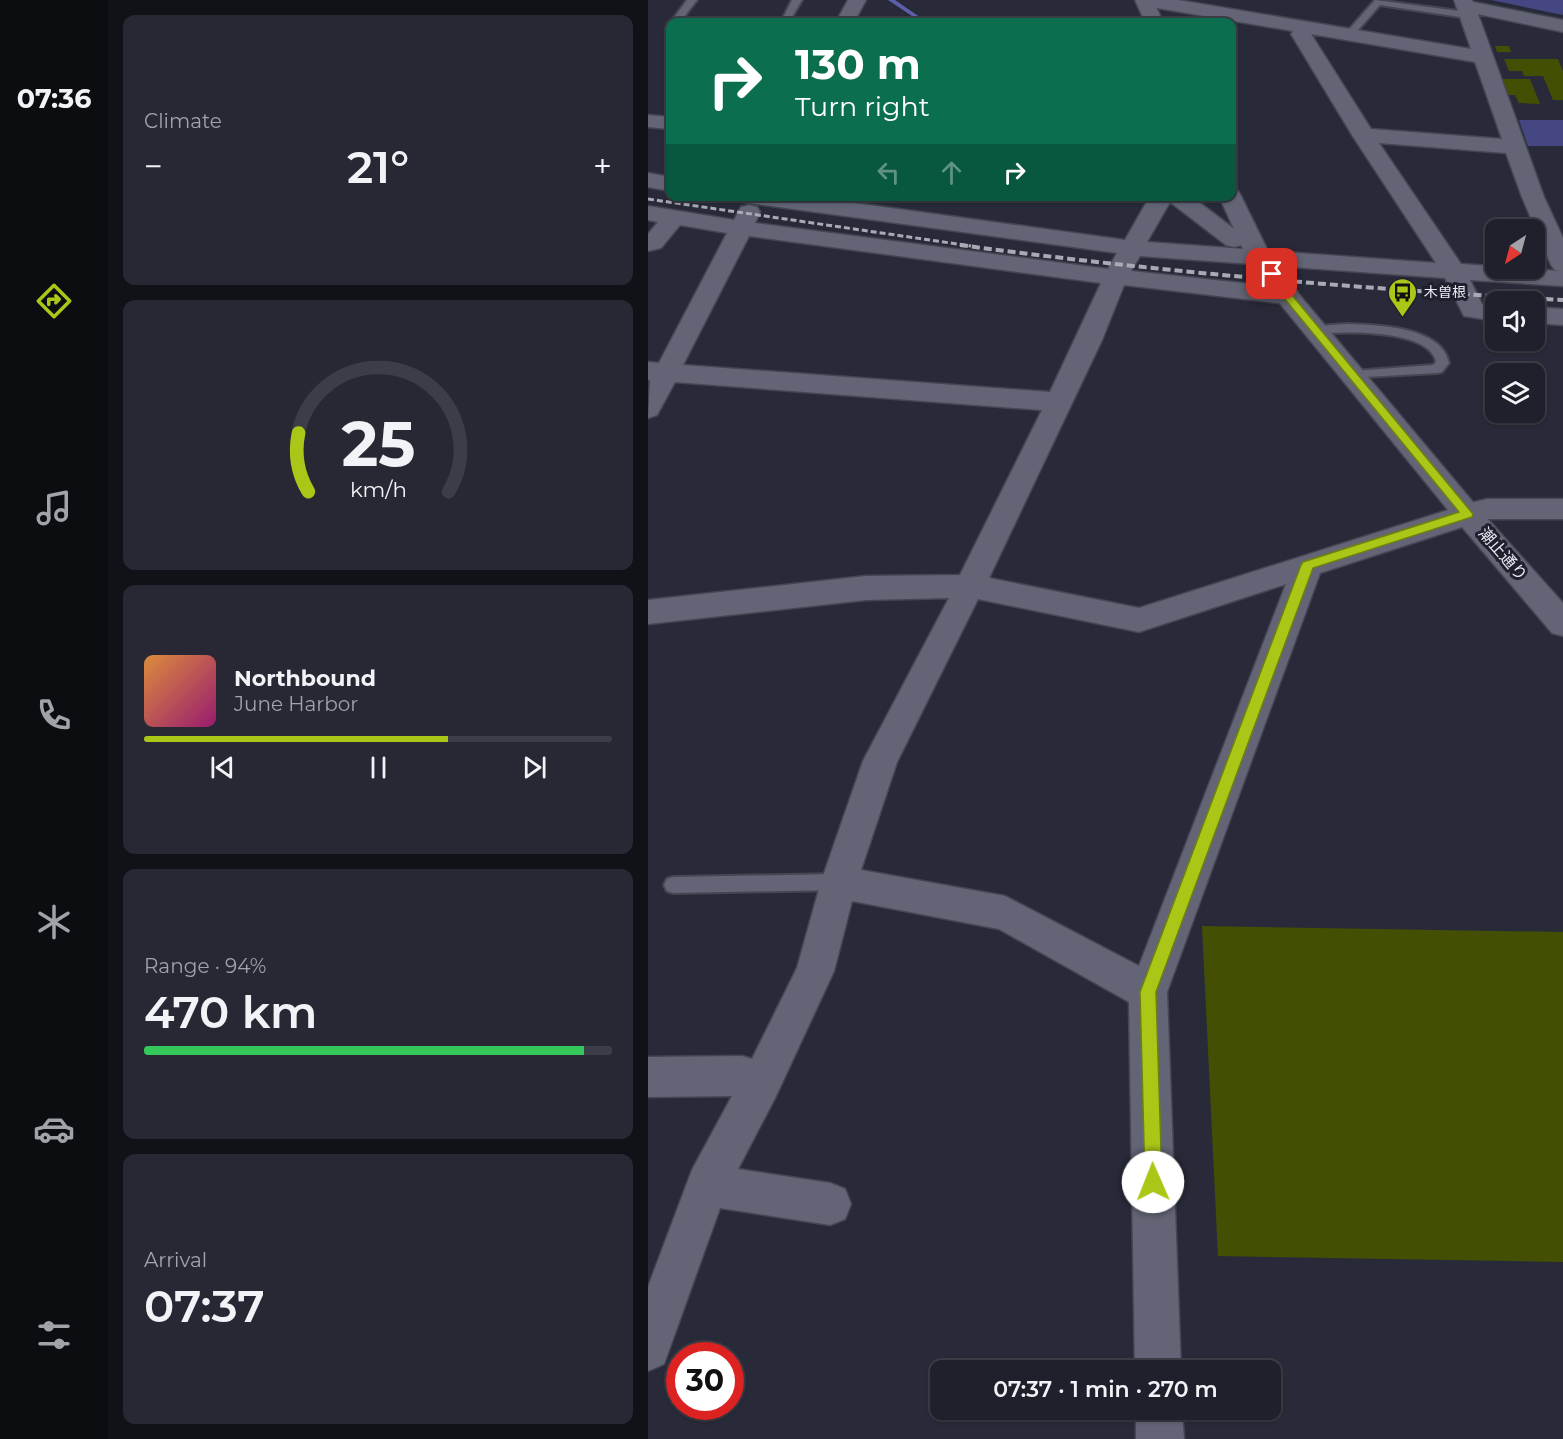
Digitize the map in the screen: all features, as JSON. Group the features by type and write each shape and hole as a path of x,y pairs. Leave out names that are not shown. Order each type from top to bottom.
{"street":[{"path":"847,18 857,0"},
{"path":"1152,18 1145,2 1157,2 1482,57"},
{"path":"1563,26 1465,7 1516,147 1543,198 1563,265"},
{"path":"1304,28 1301,34 1363,135 1455,273 1473,312 1485,313"},
{"path":"648,121 666,123"},
{"path":"1363,135 1516,147"},
{"path":"648,180 666,183"},
{"path":"648,409 657,372 741,229 752,201"},
{"path":"783,201 1130,248 1563,279"},
{"path":"648,1348 707,1185 762,1082 815,970 839,882 880,761 970,586 1089,340 1115,278 1159,201"},
{"path":"1183,201 1234,240"},
{"name":"潮止通り","path":"1232,201 1260,256 1287,296 1318,330 1467,514 1563,624"},
{"path":"648,213 741,229 949,258 1287,296"},
{"path":"648,244 653,243 674,217"},
{"path":"1545,315 1563,316"},
{"path":"657,372 1059,402"},
{"path":"648,612 866,588 970,586 1139,620 1486,509 1563,509"},
{"path":"1158,1360 1148,992 1308,565"},
{"path":"839,882 1005,913 1148,992"},
{"path":"648,1077 742,1076 762,1082"},
{"path":"707,1185 830,1204"},
{"path":"1159,1420 1160,1439"}],"lane":[{"path":"678,18 692,0"},
{"path":"787,18 797,0"},
{"path":"1349,35 1378,2 1465,7"},
{"path":"1318,330 1337,327 1410,336 1432,345 1440,353 1443,363 1437,369 1353,375"},
{"path":"673,885 839,882"}],"shaded area":[{"path":"1491,0 1563,0 1563,15"},
{"path":"1519,120 1563,120 1563,146 1528,146"}],"building":[{"path":"1495,46 1509,46 1511,52 1497,52"},
{"path":"1504,59 1558,59 1563,71 1563,100 1553,100 1543,76 1524,76 1522,71 1509,71"},
{"path":"1502,79 1530,79 1540,104 1519,103 1515,95 1508,95"},
{"path":"1202,926 1563,932 1563,1262 1218,1256"}],"waterway":[{"path":"891,0 918,18"}],"railway":[{"path":"648,199 971,246"},
{"path":"960,245 1261,278 1412,291 1563,300"}],"place":[{"name":"木曽根","path":"1403,318"}],"route":[{"path":"1153,1182 1148,992 1308,565 1467,514 1318,330 1283,291 1272,274"}]}
